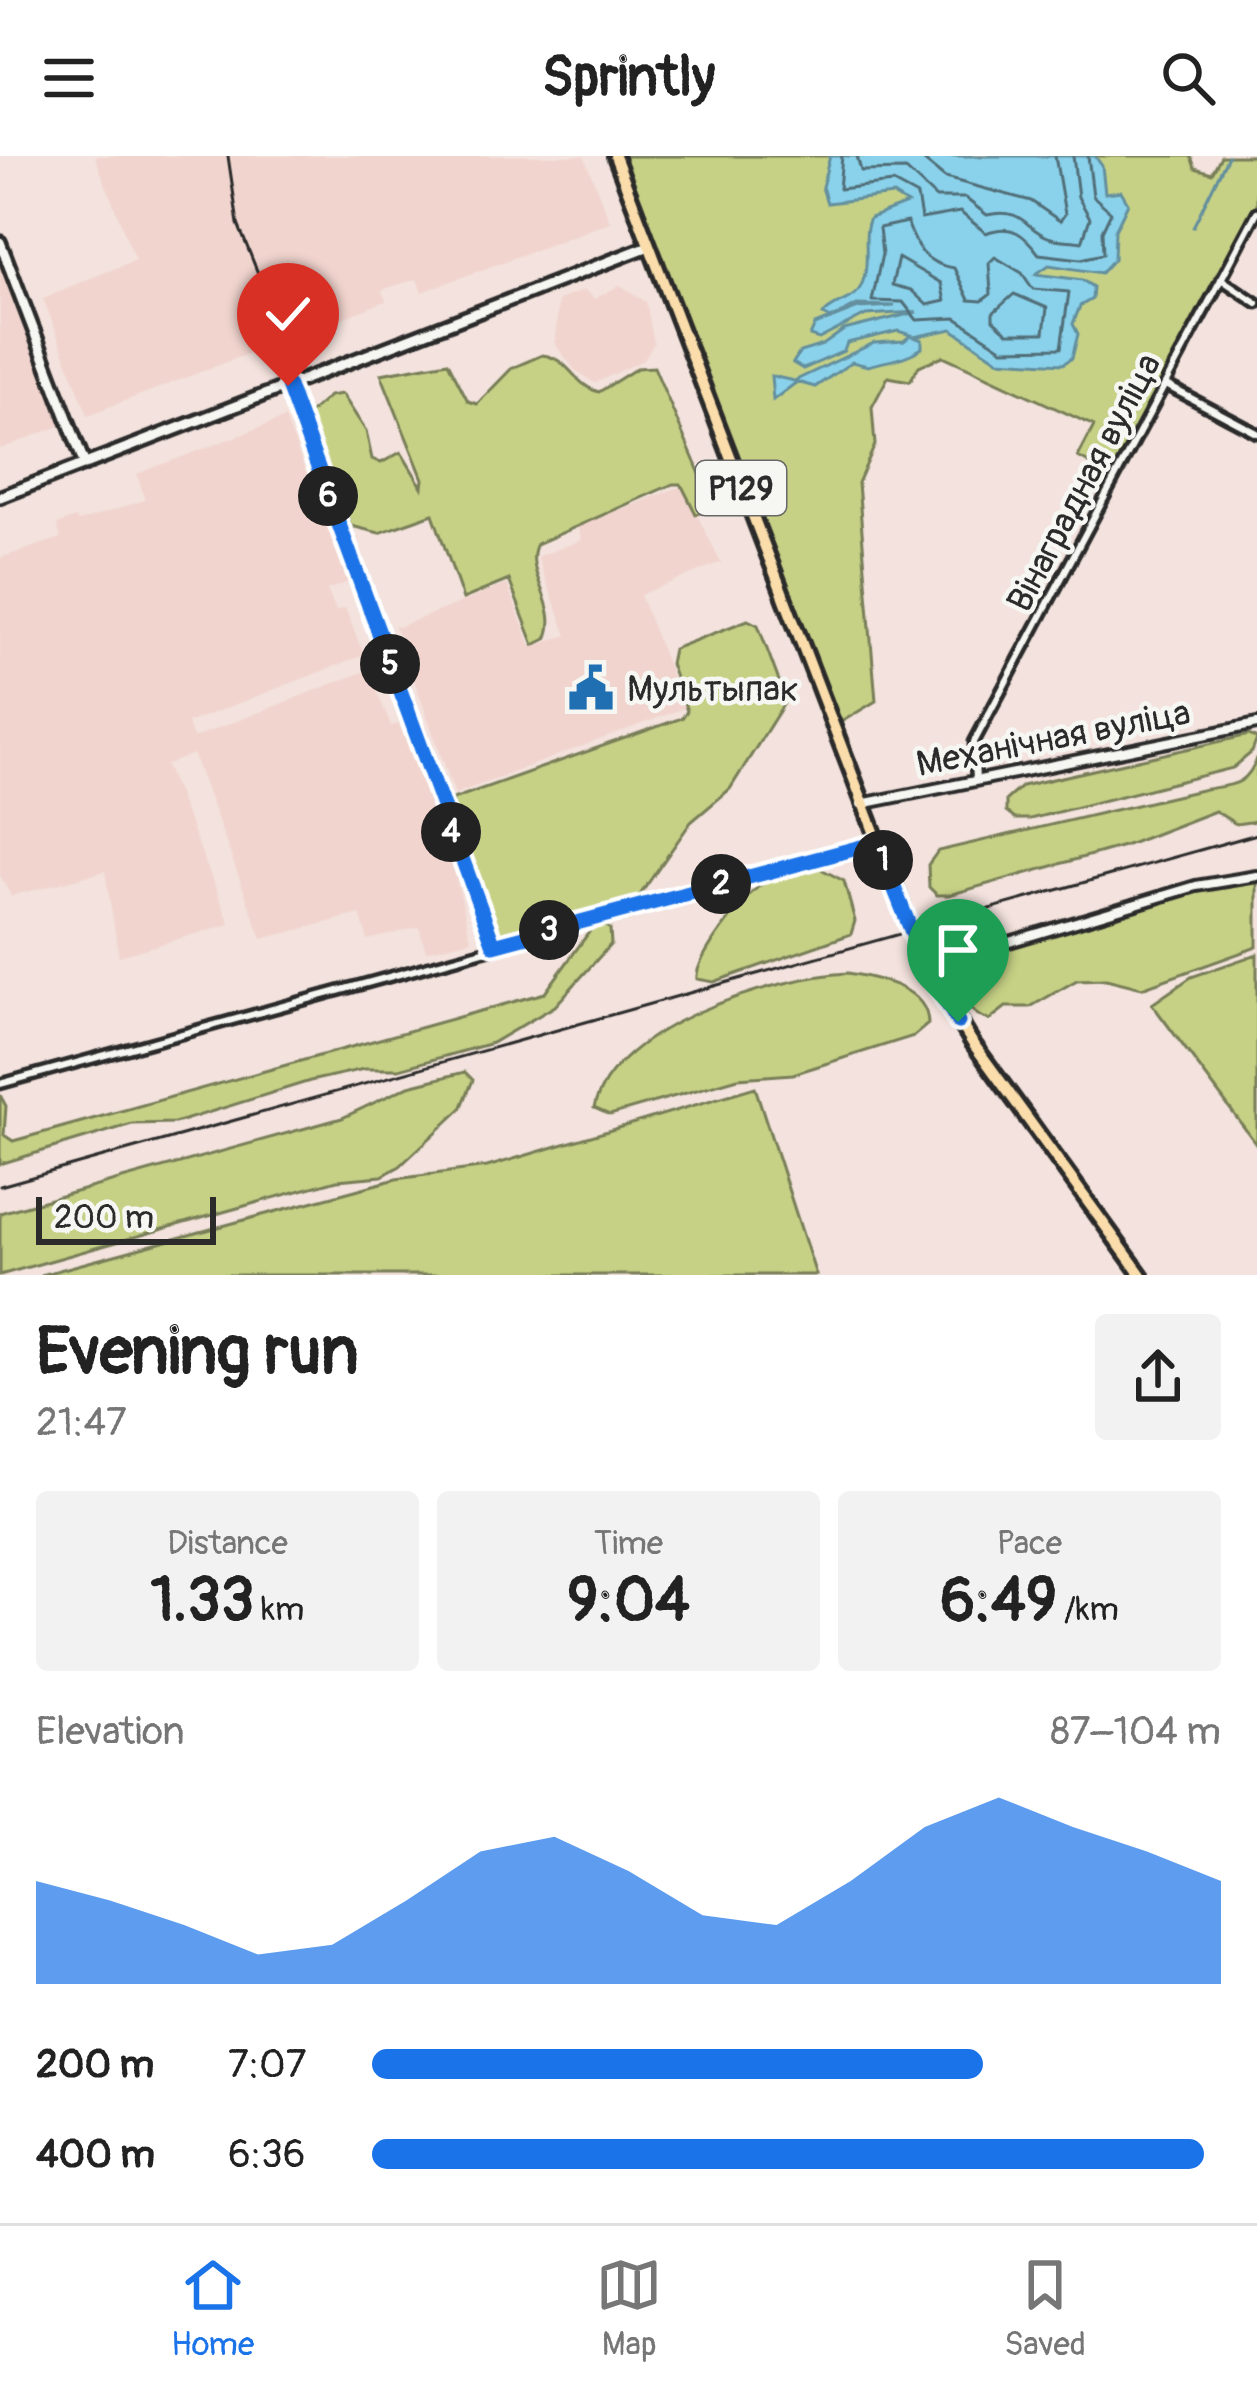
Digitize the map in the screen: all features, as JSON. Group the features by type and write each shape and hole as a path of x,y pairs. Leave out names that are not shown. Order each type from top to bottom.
{"main road":[{"name":"Р129","path":"615,156 926,967 972,1042 1141,1275"},
{"path":"0,242 85,465"},
{"path":"0,497 650,246"}],"street":[{"name":"Вінаградная вуліца","path":"976,780 974,742 1257,212"},
{"path":"1221,279 1257,303"},
{"path":"1166,385 1257,433"},
{"path":"288,386 494,945"},
{"name":"Механічная вуліца","path":"861,804 1257,724"},
{"path":"0,1084 876,843"},
{"path":"926,967 1196,886 1257,876"}],"shaded area":[{"path":"95,156 584,156 610,222 422,292 417,279 387,288 382,291 386,301 88,415 43,298 135,260"},
{"path":"0,265 62,425 0,449"},
{"path":"620,285 646,302 654,344 643,360 595,383 575,370 555,344 558,300 584,290 595,299"},
{"path":"285,418 348,582 327,590 336,611 345,608 364,655 187,723 193,738 368,670 391,726 399,724 422,781 453,865 471,940 426,951 419,927 368,940 360,914 262,939 193,754 166,765 230,924 119,956 105,871 11,896 0,875 0,558 61,538 57,525 145,500 137,474"},
{"path":"682,486 721,562 640,595 684,708 455,794 394,624 399,627 507,584 531,647 567,635 537,557 582,540 577,526"}],"green space":[{"path":"623,156 1191,156 1195,168 1212,173 1221,156 1257,156 1257,204 1112,476 1078,457 1094,426 943,356 919,366 910,381 888,377 872,407 875,445 858,483 876,701 841,722"},
{"path":"542,355 559,361 599,392 637,368 654,367 712,502 709,511 696,514 681,484 673,484 537,544 534,566 550,627 546,639 534,645 509,580 463,599 433,514 379,533 351,526 308,415 329,396 342,394 366,431 372,459 381,463 401,452 422,487 423,479 381,374 448,362 468,401 477,404 512,368"},
{"path":"748,620 758,625 786,700 730,789 691,822 635,902 513,936 495,934 449,815 453,799 682,718 687,711 670,664 673,649"},
{"path":"1249,735 1257,739 1252,752 1233,768 1030,819 1015,819 1006,812 1006,800 1022,786"},
{"path":"1257,758 1257,821 1236,824 1215,811 1127,845 949,895 937,895 929,887 928,865 938,851 1235,783 1247,775"},
{"path":"819,868 844,881 855,921 851,934 714,982 697,979 712,944 754,891 775,878"},
{"path":"1257,882 1257,947 1142,988 1106,979 1077,980 1030,1007 1006,1007 989,1020 975,1013 961,994 957,972 972,957 1208,888"},
{"path":"603,924 610,929 611,944 555,1006 492,1043 399,1069 364,1069 310,1081 175,1123 132,1124 0,1164 0,1095 6,1106 4,1135 13,1141 545,993 592,928"},
{"path":"1257,954 1257,1145 1152,1004 1191,977"},
{"path":"848,973 910,993 926,1011 928,1024 914,1036 793,1074 738,1078 610,1115 594,1108 607,1079 631,1053 663,1030 740,996"},
{"path":"465,1072 473,1080 461,1109 400,1166 382,1176 337,1180 0,1275 0,1213 342,1118 409,1086"},
{"path":"755,1087 816,1275 41,1275 396,1179 487,1167"}],"water":[{"path":"830,156 1095,156 1102,166 1105,193 1121,191 1128,203 1115,230 1114,259 1101,273 1049,265 1036,274 1082,280 1093,287 1092,299 1080,306 1073,324 1078,334 1072,358 1063,364 998,360 952,329 914,337 922,340 922,348 909,355 868,366 852,362 815,387 797,382 773,400 771,376 794,381 874,343 904,341 911,335 898,331 847,343 844,351 803,369 793,363 800,352 823,345 844,330 917,312 866,315 819,339 810,336 815,325 831,319 823,315 827,311 861,286 870,218 907,204 893,195 827,203 822,187","holes":["857,305 895,306 858,308 833,318"]}],"waterway":[{"path":"1193,227 1228,156"}],"railway":[{"path":"228,156 238,224 283,335"},
{"path":"0,1186 1257,834"}],"place":[{"name":"Мультыпак","path":"591,688"}],"route":[{"path":"288,386 494,945 876,843 926,967 958,1022"}]}
